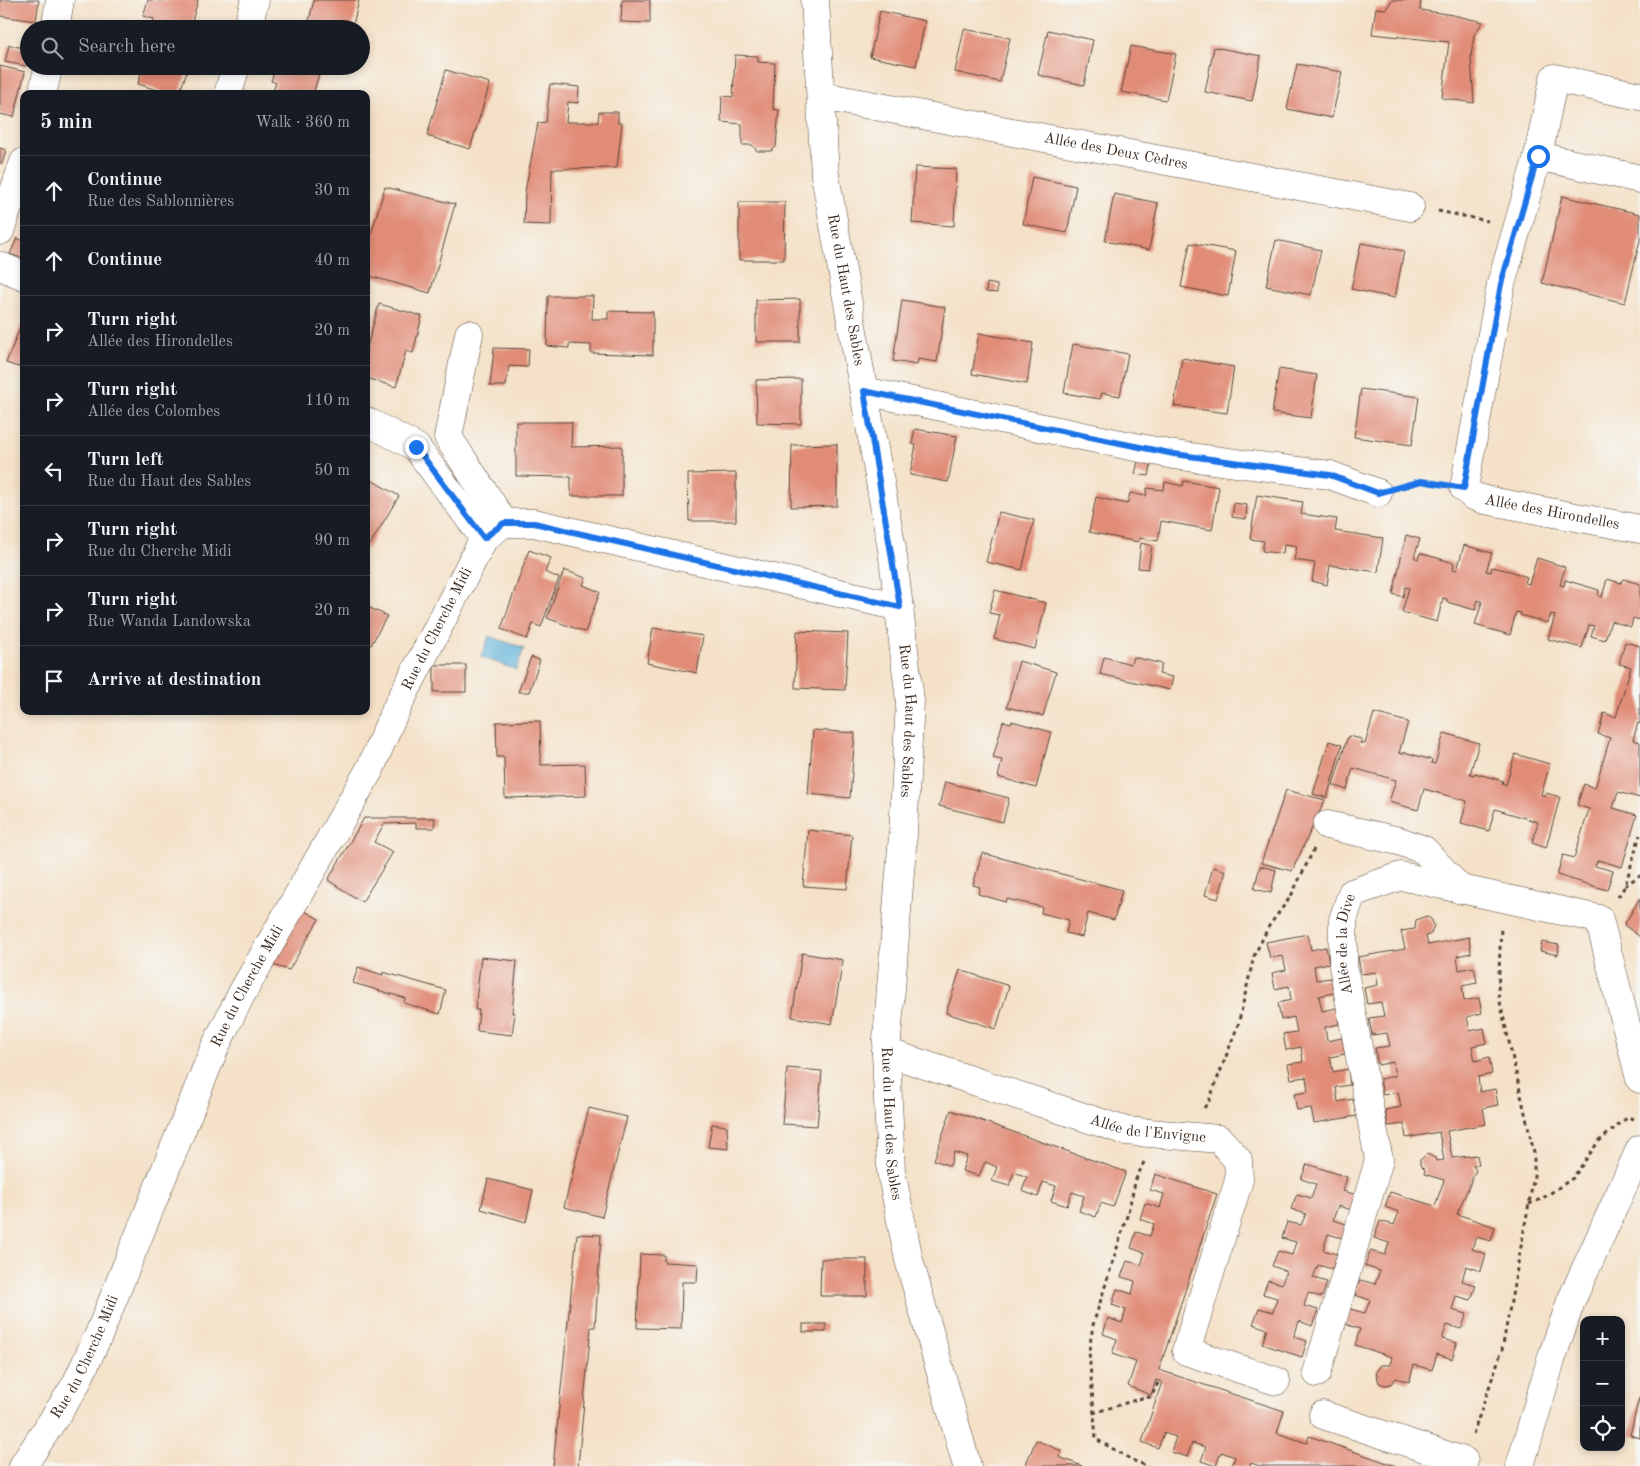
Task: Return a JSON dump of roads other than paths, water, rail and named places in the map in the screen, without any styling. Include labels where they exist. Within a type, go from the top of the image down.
[{"type":"street","points":[[57,20],[60,0]]},
{"type":"street","points":[[249,20],[255,0]]},
{"type":"street","name":"Rue du Haut des Sables","points":[[815,0],[822,96],[825,175],[900,607],[910,701],[903,834],[886,1052],[891,1171],[909,1260],[967,1466]]},
{"type":"street","points":[[43,90],[47,75]]},
{"type":"street","points":[[229,90],[233,75]]},
{"type":"street","points":[[1640,96],[1554,78],[1538,156],[1640,179]]},
{"type":"street","name":"Allée des Deux Cèdres","points":[[822,96],[1410,207]]},
{"type":"street","name":"Allée des Hirondelles","points":[[1538,156],[1501,284],[1464,488],[1473,496],[1484,500],[1640,529]]},
{"type":"street","points":[[0,231],[20,174]]},
{"type":"street","points":[[0,266],[20,274]]},
{"type":"street","points":[[469,334],[448,437],[494,530]]},
{"type":"street","points":[[864,391],[1174,454],[1330,475],[1378,493]]},
{"type":"street","points":[[370,423],[416,447],[494,530]]},
{"type":"street","points":[[494,530],[534,523],[900,607]]},
{"type":"street","name":"Rue du Cherche Midi","points":[[23,1466],[74,1386],[95,1342],[124,1276],[193,1096],[242,993],[370,769],[393,715],[494,530]]},
{"type":"street","points":[[1327,825],[1399,841],[1424,850],[1461,890]]},
{"type":"street","name":"Allée de la Dive","points":[[1317,1373],[1379,1160],[1343,966],[1343,920],[1352,893],[1401,876],[1599,919],[1640,1079]]},
{"type":"street","name":"Allée de l'Envigne","points":[[886,1052],[1126,1131],[1218,1139],[1238,1160],[1239,1180],[1186,1351],[1276,1381]]},
{"type":"street","points":[[1520,1466],[1551,1360],[1571,1302],[1640,1149]]},
{"type":"street","points":[[1323,1415],[1463,1463]]},
{"type":"water","points":[[489,636],[524,648],[516,670],[481,657]]}]
